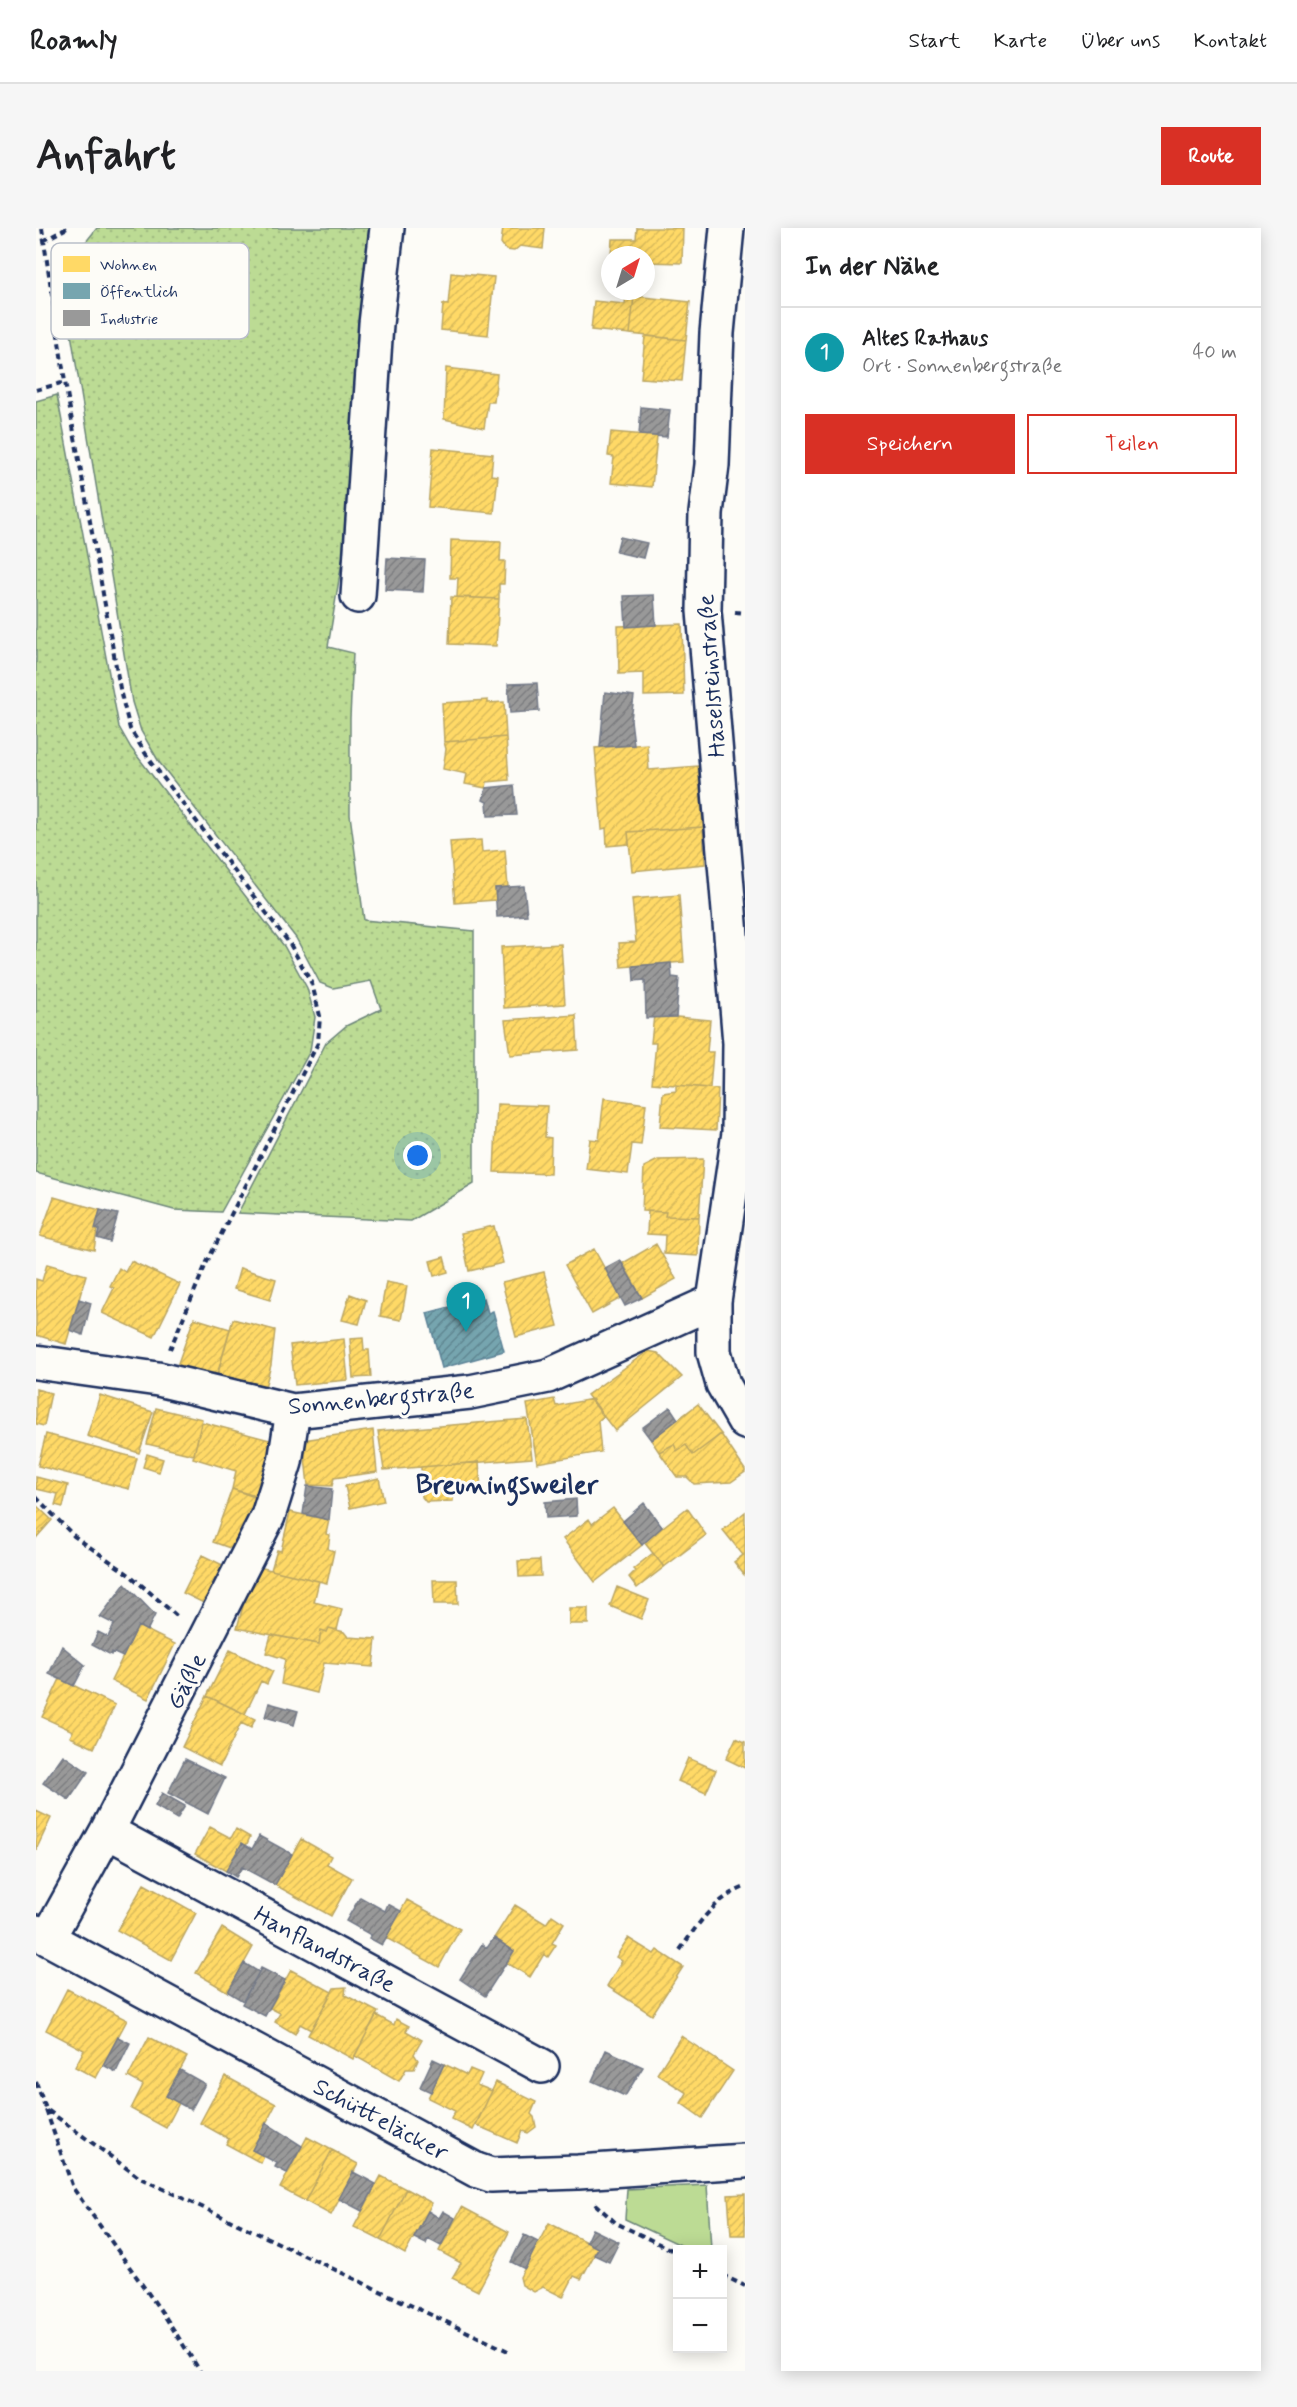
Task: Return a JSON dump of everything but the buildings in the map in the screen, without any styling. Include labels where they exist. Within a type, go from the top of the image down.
[{"type":"street","points":[[358,596],[376,324],[387,228]]},
{"type":"street","name":"Haselsteinstraße","points":[[727,228],[717,333],[712,465],[706,513],[704,611],[738,915],[740,1133],[714,1301],[714,1352],[723,1384],[745,1422]]},
{"type":"street","name":"Sonnenbergstraße","points":[[36,1362],[158,1379],[293,1411],[470,1392],[549,1376],[714,1301]]},
{"type":"street","name":"Gäßle","points":[[42,1935],[107,1831],[268,1516],[285,1462],[293,1411]]},
{"type":"street","name":"Hanflandstraße","points":[[107,1831],[542,2066]]},
{"type":"street","name":"Schütteläcker","points":[[42,1935],[476,2170],[491,2175],[745,2161]]},
{"type":"path","points":[[42,228],[51,292]]},
{"type":"path","points":[[43,241],[67,228]]},
{"type":"path","points":[[58,339],[121,694],[130,729],[149,759],[290,944],[312,984],[320,1016],[318,1043],[206,1264],[158,1379]]},
{"type":"path","points":[[36,390],[65,382]]},
{"type":"path","points":[[36,1497],[74,1536],[153,1592]]},
{"type":"path","points":[[680,1950],[700,1920],[719,1902],[745,1887]]},
{"type":"path","points":[[36,2082],[73,2188],[166,2318],[200,2371]]},
{"type":"path","points":[[46,2109],[140,2178],[508,2351]]},
{"type":"path","points":[[578,2172],[587,2197],[616,2223],[673,2251]]},
{"type":"path","points":[[727,2277],[745,2286]]},
{"type":"green space","points":[[97,228],[376,228],[350,512],[328,647],[353,653],[350,815],[364,920],[474,931],[474,1184],[411,1221],[238,1213],[326,1043],[346,1026],[381,1009],[371,981],[333,988],[320,983],[296,938],[159,762],[141,731],[132,702],[72,339],[249,339],[249,243],[85,243]]},
{"type":"green space","points":[[57,395],[119,727],[131,748],[284,946],[307,988],[315,1017],[310,1051],[221,1212],[174,1210],[36,1173],[36,401]]},
{"type":"green space","points":[[707,2185],[711,2245],[680,2245],[625,2219],[627,2189]]},
{"type":"place","name":"Altes Rathaus","points":[[466,1332]]},
{"type":"district","name":"Breuningsweiler","points":[[507,1484]]}]
